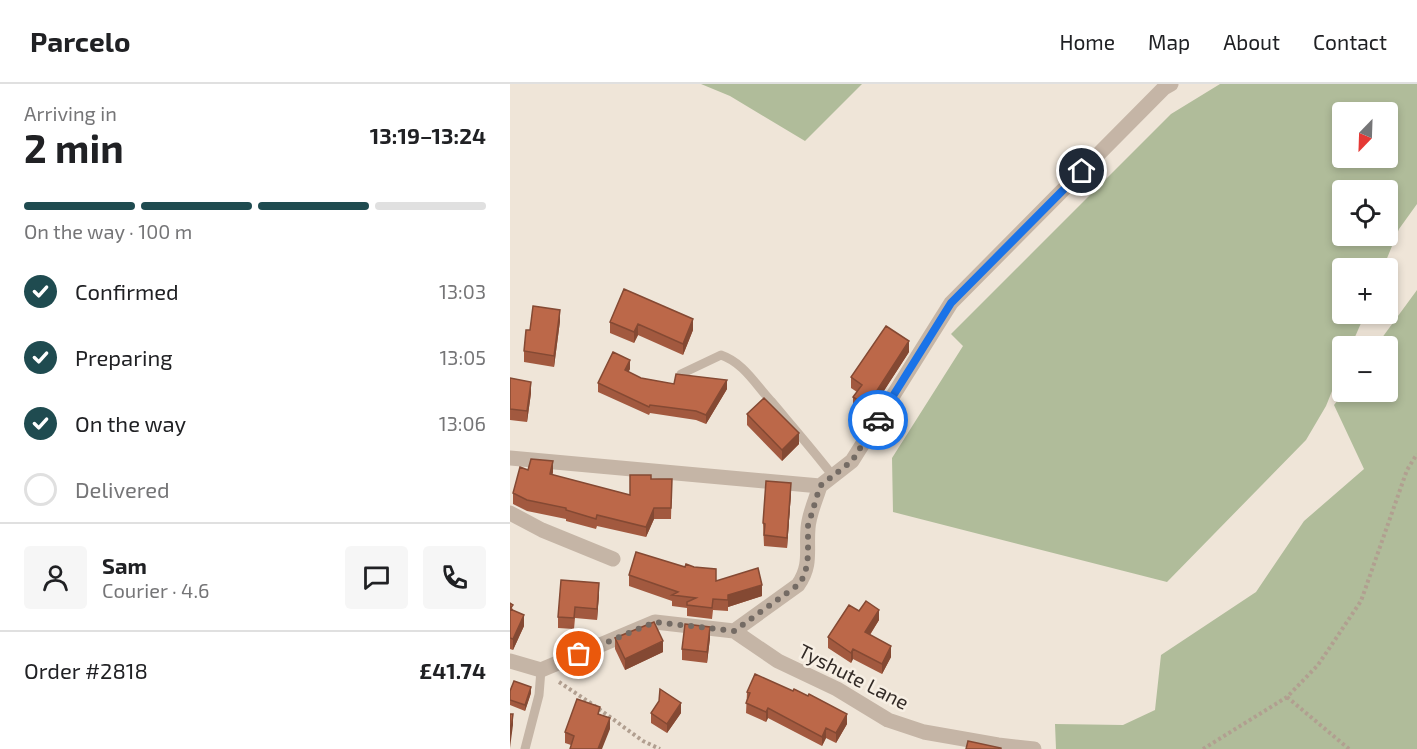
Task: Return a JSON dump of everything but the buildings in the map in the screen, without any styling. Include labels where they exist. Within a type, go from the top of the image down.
[{"type":"street","points":[[510,661],[541,670],[655,622],[734,631],[798,585],[805,575],[808,556],[808,526],[826,481],[852,461],[951,303],[1164,88],[1171,84]]},
{"type":"street","points":[[510,458],[826,481]]},
{"type":"street","points":[[510,513],[542,530],[613,559]]},
{"type":"street","name":"Tyshute Lane","points":[[734,631],[778,661],[837,689],[888,720],[924,732],[1034,749]]},
{"type":"lane","points":[[681,374],[721,355],[731,359],[750,374],[762,392],[807,442],[826,481]]},
{"type":"lane","points":[[525,749],[539,695],[541,670]]},
{"type":"path","points":[[1203,749],[1287,697],[1318,665],[1361,601],[1407,470],[1417,454]]},
{"type":"path","points":[[541,670],[643,741],[660,749]]},
{"type":"path","points":[[1287,697],[1349,749]]},
{"type":"green space","points":[[701,84],[862,84],[805,141],[730,96]]},
{"type":"green space","points":[[1220,84],[1417,84],[1417,204],[1398,231],[1398,180],[1332,180],[1332,246],[1392,246],[1387,258],[1332,258],[1332,324],[1361,324],[1355,336],[1332,336],[1332,391],[1326,406],[1306,440],[1167,582],[893,512],[892,458],[963,346],[951,334],[1171,114]]},
{"type":"green space","points":[[1417,290],[1417,749],[1056,749],[1055,724],[1123,725],[1155,710],[1161,655],[1256,592],[1304,521],[1364,469],[1334,405],[1336,402],[1398,402],[1398,336],[1383,336],[1392,324],[1398,324],[1398,316]]},
{"type":"way so far","points":[[579,654],[655,622],[734,631],[798,585],[805,575],[808,556],[808,526],[820,486],[852,461],[878,420]]},
{"type":"route","points":[[878,420],[951,303],[1082,171]]}]
